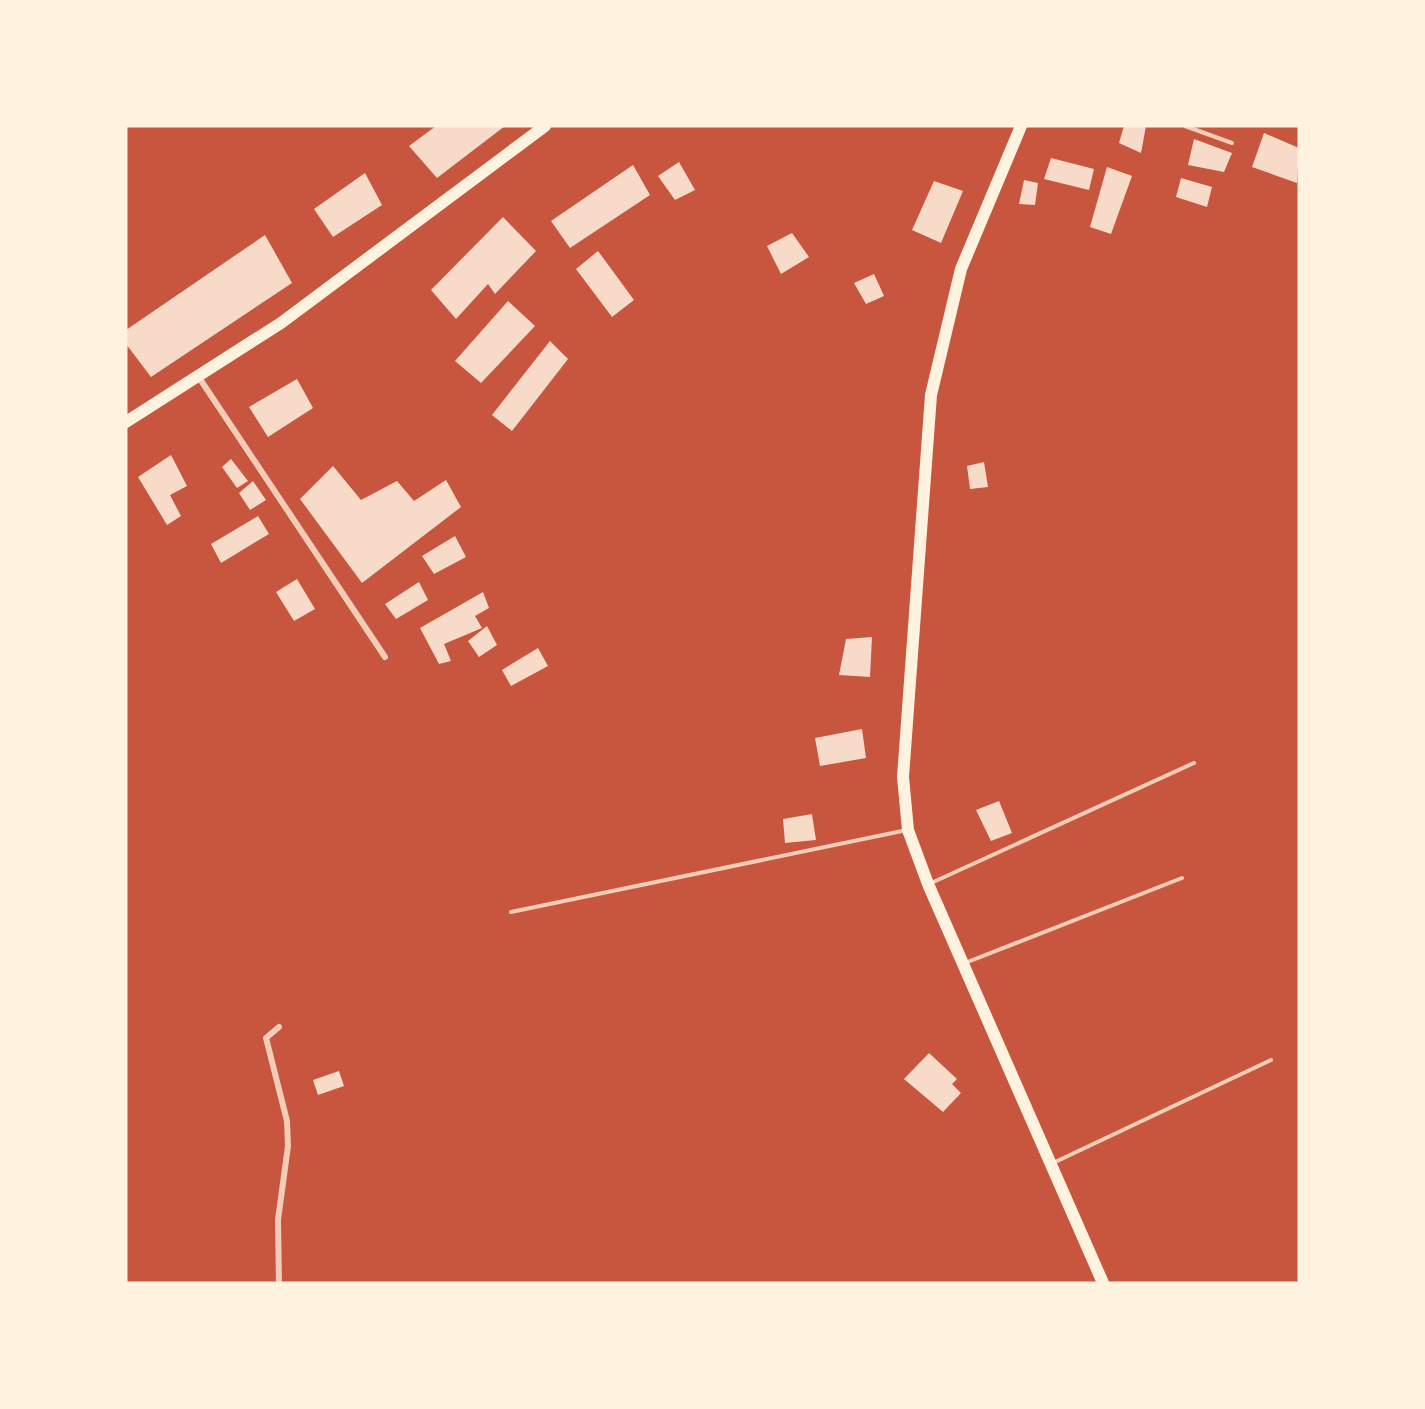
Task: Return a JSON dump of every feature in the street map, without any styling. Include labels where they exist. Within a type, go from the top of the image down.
[{"type":"main road","points":[[126,422],[281,323],[545,126]]},
{"type":"main road","points":[[1021,126],[961,268],[931,395],[903,777],[908,830],[928,884],[1103,1283]]},
{"type":"street","points":[[198,376],[385,657]]},
{"type":"street","points":[[279,1027],[266,1038],[288,1130],[284,1194],[278,1220],[279,1283]]},
{"type":"lane","points":[[1185,126],[1232,142]]},
{"type":"lane","points":[[928,884],[1194,763]]},
{"type":"lane","points":[[511,912],[908,830]]},
{"type":"lane","points":[[965,964],[1182,878]]},
{"type":"lane","points":[[1052,1163],[1271,1060]]},
{"type":"building","points":[[436,126],[505,126],[437,178],[409,146]]},
{"type":"building","points":[[1124,126],[1146,126],[1141,153],[1119,143]]},
{"type":"building","points":[[1264,133],[1299,148],[1297,183],[1252,167]]},
{"type":"building","points":[[1194,139],[1232,153],[1224,172],[1188,165]]},
{"type":"building","points":[[1051,158],[1094,169],[1089,190],[1044,179]]},
{"type":"building","points":[[679,162],[695,190],[675,200],[658,176]]},
{"type":"building","points":[[633,165],[650,195],[570,248],[551,221]]},
{"type":"building","points":[[1107,167],[1132,176],[1111,234],[1090,227]]},
{"type":"building","points":[[365,173],[382,205],[333,237],[314,209]]},
{"type":"building","points":[[1181,178],[1212,187],[1207,207],[1176,197]]},
{"type":"building","points":[[1024,180],[1038,183],[1035,205],[1019,204]]},
{"type":"building","points":[[934,181],[963,191],[941,243],[912,230]]},
{"type":"building","points":[[503,217],[536,251],[495,294],[488,284],[456,319],[431,290]]},
{"type":"building","points":[[792,233],[809,257],[781,274],[767,246]]},
{"type":"building","points":[[265,235],[292,283],[151,377],[126,344],[126,330]]},
{"type":"building","points":[[598,251],[634,300],[612,317],[576,269]]},
{"type":"building","points":[[874,274],[884,296],[866,304],[854,283]]},
{"type":"building","points":[[508,301],[535,326],[481,383],[455,361]]},
{"type":"building","points":[[550,341],[568,359],[512,431],[492,415]]},
{"type":"building","points":[[297,379],[313,408],[268,437],[249,407]]},
{"type":"building","points":[[171,455],[187,486],[170,495],[181,516],[167,525],[138,477]]},
{"type":"building","points":[[231,459],[248,481],[237,488],[222,467]]},
{"type":"building","points":[[984,462],[988,487],[970,489],[967,466]]},
{"type":"building","points":[[333,466],[361,500],[397,481],[414,501],[446,480],[461,507],[362,583],[300,499]]},
{"type":"building","points":[[253,481],[266,500],[250,510],[239,493]]},
{"type":"building","points":[[258,516],[269,534],[221,563],[211,544]]},
{"type":"building","points":[[455,536],[466,557],[434,574],[422,556]]},
{"type":"building","points":[[297,579],[315,609],[294,621],[276,592]]},
{"type":"building","points":[[419,582],[428,600],[396,619],[385,604]]},
{"type":"building","points":[[483,592],[489,608],[475,616],[482,628],[444,644],[451,661],[439,664],[420,628]]},
{"type":"building","points":[[487,626],[497,645],[479,657],[468,641]]},
{"type":"building","points":[[872,637],[870,677],[839,675],[846,639]]},
{"type":"building","points":[[538,648],[548,666],[511,686],[502,670]]},
{"type":"building","points":[[862,729],[866,758],[820,766],[815,738]]},
{"type":"building","points":[[999,801],[1012,833],[991,841],[976,810]]},
{"type":"building","points":[[812,814],[816,840],[785,843],[783,819]]},
{"type":"building","points":[[929,1053],[957,1079],[952,1084],[961,1093],[943,1112],[904,1079]]},
{"type":"building","points":[[339,1071],[344,1086],[318,1095],[313,1080]]}]
